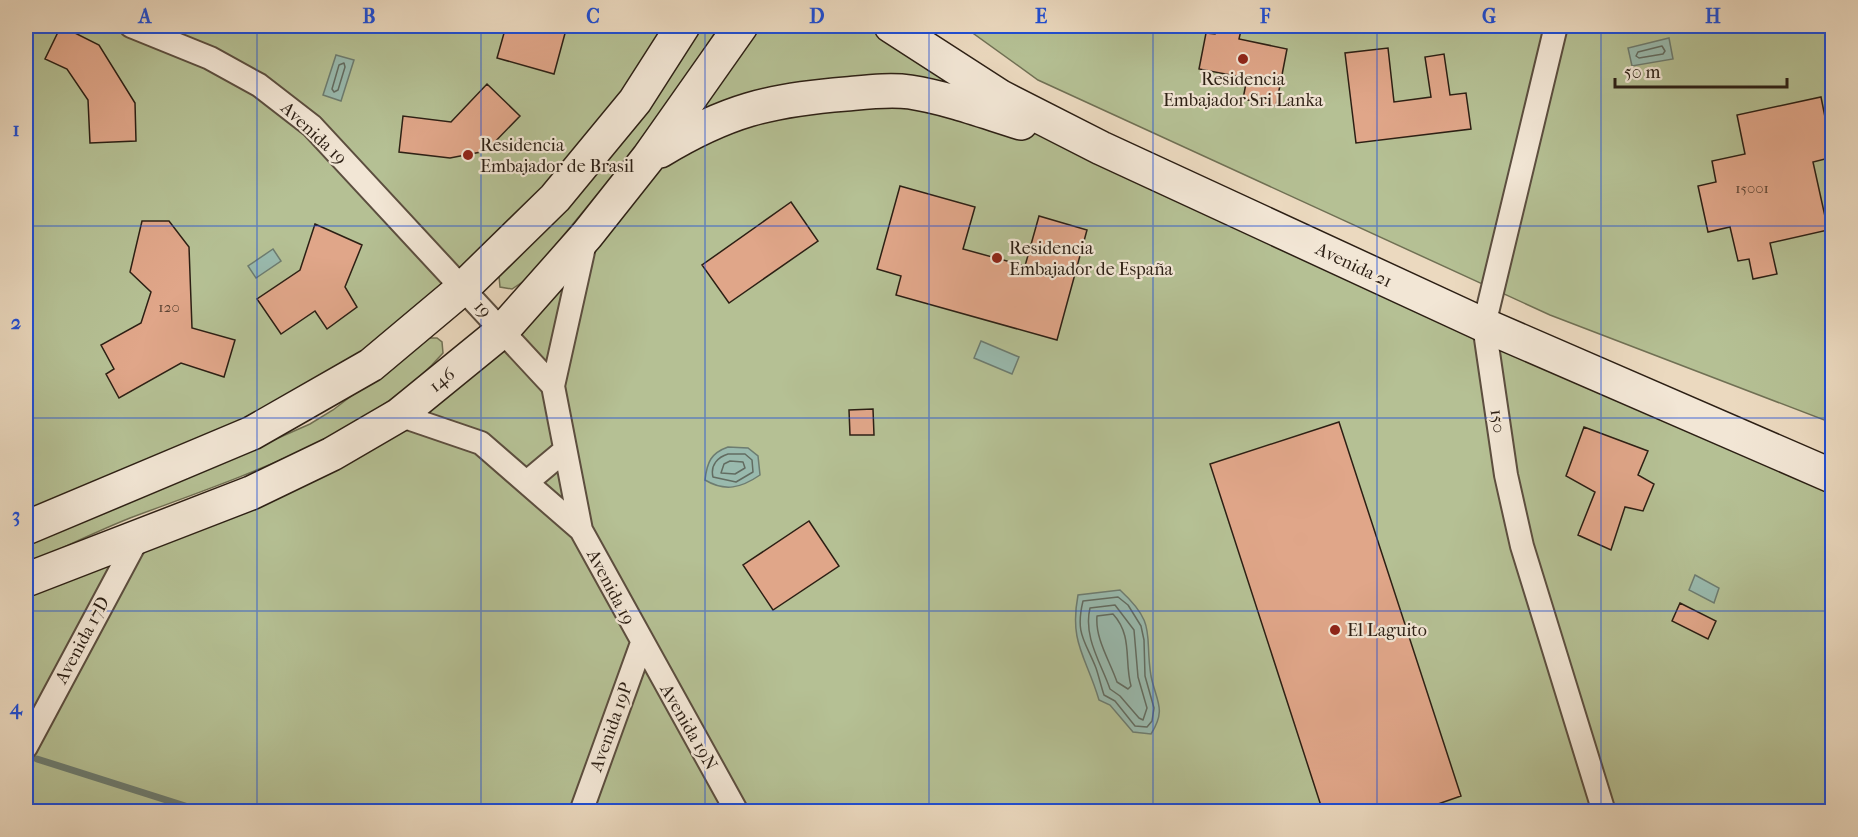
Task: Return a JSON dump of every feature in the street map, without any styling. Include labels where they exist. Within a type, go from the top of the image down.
[{"type":"main road","points":[[26,528],[252,433],[371,365],[464,287],[555,198],[636,101],[683,26]]},
{"type":"main road","name":"146","points":[[26,580],[251,493],[332,454],[399,415],[502,331],[587,235],[648,158],[741,26]]},
{"type":"main road","name":"Avenida 21","points":[[895,27],[1001,97],[1101,148],[1484,325],[1833,476]]},
{"type":"main road","points":[[648,158],[721,117],[792,98],[872,91],[908,92],[941,99],[1101,148]]},
{"type":"street","name":"Avenida 19","points":[[131,26],[210,58],[259,85],[312,126],[400,223],[464,287]]},
{"type":"street","name":"150","points":[[1556,26],[1484,325],[1506,475],[1522,546],[1604,812]]},
{"type":"street","name":"Avenida 19","points":[[587,235],[553,386],[581,530],[642,643]]},
{"type":"street","name":"19","points":[[464,287],[502,331]]},
{"type":"street","points":[[502,331],[553,386]]},
{"type":"street","name":"Avenida 19","points":[[399,415],[481,443],[581,530]]},
{"type":"street","points":[[527,482],[564,451]]},
{"type":"street","name":"Avenida 17D","points":[[26,747],[140,534]]},
{"type":"street","name":"Avenida 19P","points":[[581,812],[642,643]]},
{"type":"street","name":"Avenida 19N","points":[[642,643],[737,812]]},
{"type":"green space","points":[[26,26],[683,26],[635,101],[371,365],[26,528]]},
{"type":"green space","points":[[698,26],[719,26],[652,124],[527,279],[512,289],[500,287],[499,276],[503,266]]},
{"type":"green space","name":"El Laguito","points":[[741,26],[891,26],[1001,97],[1832,476],[1832,811],[26,812],[26,580],[251,493],[502,331]]},
{"type":"green space","points":[[963,26],[1832,26],[1832,423],[1550,315],[1038,80]]},
{"type":"green space","points":[[427,338],[437,338],[442,342],[443,353],[413,382],[378,408],[339,432],[254,471],[117,523],[26,565],[26,540],[187,478],[310,424],[333,410]]},
{"type":"water","points":[[1669,38],[1673,59],[1632,66],[1628,48]]},
{"type":"water","points":[[336,55],[354,60],[341,101],[323,95]]},
{"type":"water","points":[[273,249],[281,261],[256,278],[248,266]]},
{"type":"water","points":[[981,341],[1019,357],[1012,374],[974,358]]},
{"type":"water","points":[[728,447],[748,448],[758,456],[760,475],[733,487],[719,486],[705,480],[711,459]]},
{"type":"water","points":[[1695,575],[1719,588],[1714,603],[1689,590]]},
{"type":"water","points":[[1120,590],[1140,612],[1147,630],[1151,676],[1159,705],[1158,718],[1151,734],[1133,732],[1110,705],[1099,700],[1077,638],[1078,595]]},
{"type":"building","points":[[61,26],[99,45],[135,103],[136,141],[90,143],[88,100],[67,69],[45,59]]},
{"type":"building","points":[[506,26],[527,30],[528,26],[567,26],[554,74],[497,58]]},
{"type":"building","name":"Residencia Embajador Sri Lanka","points":[[1216,26],[1242,26],[1239,39],[1287,49],[1276,106],[1243,99],[1247,78],[1199,69],[1206,33],[1215,34]]},
{"type":"building","points":[[1388,48],[1394,102],[1431,97],[1425,57],[1444,54],[1450,95],[1466,93],[1471,129],[1356,143],[1345,53]]},
{"type":"building","points":[[487,84],[520,116],[486,151],[450,158],[399,152],[403,116],[451,122]]},
{"type":"building","points":[[1821,97],[1833,157],[1813,162],[1828,230],[1770,243],[1777,274],[1753,279],[1749,259],[1738,261],[1730,227],[1708,232],[1698,186],[1716,182],[1712,161],[1745,154],[1737,115]]},
{"type":"building","points":[[900,186],[975,207],[963,249],[1025,266],[1039,216],[1087,230],[1057,340],[896,295],[901,276],[877,269]]},
{"type":"building","points":[[791,202],[818,241],[729,303],[702,265]]},
{"type":"building","points":[[142,221],[169,221],[189,247],[192,328],[235,340],[224,377],[181,363],[119,398],[106,374],[114,369],[101,345],[141,323],[151,292],[130,272]]},
{"type":"building","points":[[315,224],[362,245],[345,287],[357,307],[327,329],[315,311],[281,334],[257,299],[300,270]]},
{"type":"building","points":[[873,409],[874,435],[850,435],[849,410]]},
{"type":"building","name":"El Laguito","points":[[1339,422],[1461,796],[1415,812],[1323,812],[1210,464]]},
{"type":"building","points":[[1584,427],[1648,451],[1638,475],[1654,484],[1643,511],[1625,507],[1611,550],[1578,535],[1595,492],[1566,476]]},
{"type":"building","points":[[809,521],[839,566],[773,610],[743,565]]},
{"type":"building","points":[[1680,603],[1716,621],[1708,639],[1672,621]]},
{"type":"waterway","points":[[37,759],[204,812]]},
{"type":"place","name":"Residencia Embajador Sri Lanka","points":[[1243,59]]},
{"type":"place","name":"Residencia Embajador de Brasil","points":[[468,155]]},
{"type":"place","name":"Residencia Embajador de España","points":[[997,258]]},
{"type":"place","name":"El Laguito","points":[[1335,630]]}]
